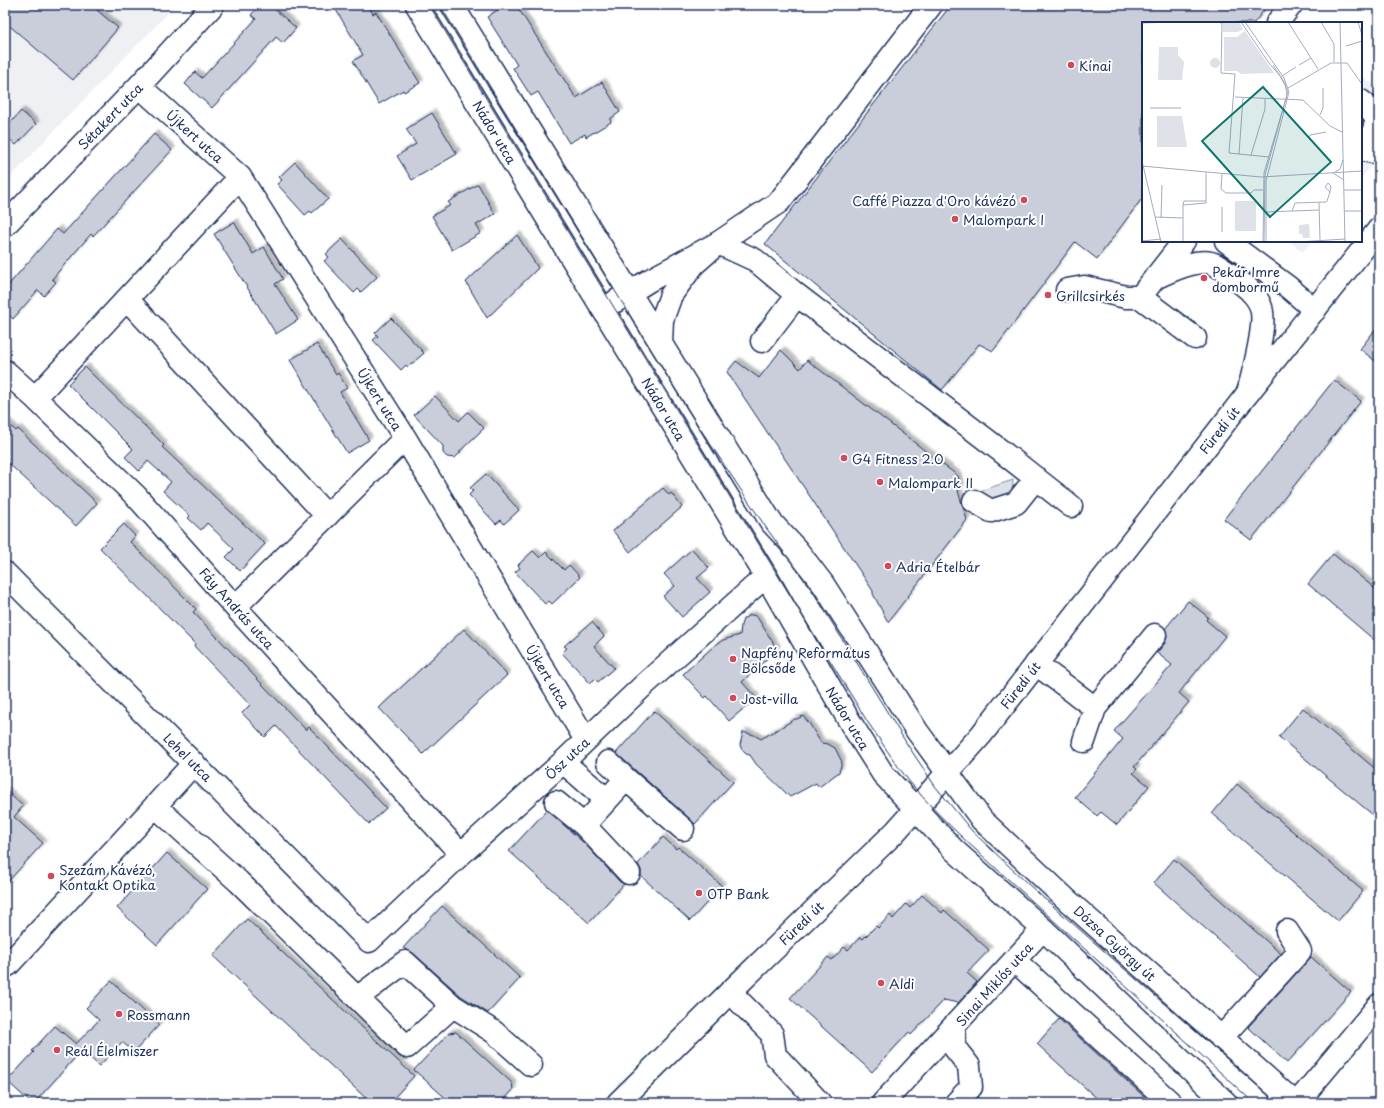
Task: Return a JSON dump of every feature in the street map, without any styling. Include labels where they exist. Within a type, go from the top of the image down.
[{"type":"street","name":"Sétakert utca","points":[[5,225],[139,86],[213,5]]},
{"type":"street","name":"Nádor utca","points":[[417,5],[766,576],[869,753],[883,774],[916,809]]},
{"type":"street","points":[[452,5],[628,293],[661,343],[771,522],[823,584],[917,731],[947,773]]},
{"type":"street","points":[[603,309],[628,293],[718,243],[779,202],[931,5]]},
{"type":"street","points":[[1278,22],[1291,5]]},
{"type":"street","name":"Újkert utca","points":[[139,86],[240,177],[405,438],[586,740]]},
{"type":"street","points":[[1362,102],[1376,119],[1367,152]]},
{"type":"street","points":[[35,398],[240,177]]},
{"type":"street","name":"Füredi út","points":[[618,1103],[895,832],[981,735],[1248,393],[1379,230]]},
{"type":"street","points":[[1140,297],[1183,242]]},
{"type":"street","points":[[1215,242],[1215,264]]},
{"type":"street","points":[[1227,242],[1288,287],[1315,310]]},
{"type":"street","points":[[718,243],[755,260],[797,295],[1071,506]]},
{"type":"street","points":[[661,343],[662,320],[671,296],[694,264],[718,243]]},
{"type":"street","points":[[1156,278],[1182,266],[1206,262],[1215,264],[1249,289],[1262,311],[1258,349],[1248,393]]},
{"type":"street","points":[[1067,290],[1084,287],[1126,297],[1140,297],[1195,338]]},
{"type":"street","points":[[762,341],[797,295]]},
{"type":"street","points":[[127,299],[327,516]]},
{"type":"street","name":"Fáy András utca","points":[[5,371],[137,497],[235,607],[461,854]]},
{"type":"street","points":[[235,607],[405,438]]},
{"type":"street","points":[[974,501],[991,511],[1016,503],[1036,478]]},
{"type":"street","name":"Lehel utca","points":[[5,573],[370,941]]},
{"type":"street","name":"Ösz utca","points":[[370,941],[461,854],[563,762],[650,680],[766,576]]},
{"type":"street","points":[[1084,741],[1095,708],[1155,634]]},
{"type":"street","points":[[1036,664],[1095,708]]},
{"type":"street","points":[[563,762],[607,800]]},
{"type":"street","points":[[608,762],[683,829]]},
{"type":"street","points":[[5,961],[8,964],[194,763]]},
{"type":"street","name":"Dózsa György út","points":[[947,773],[982,820],[1067,900],[1296,1103]]},
{"type":"street","points":[[584,825],[626,779]]},
{"type":"street","points":[[556,802],[584,825],[629,873]]},
{"type":"street","points":[[155,806],[239,882],[407,1046],[453,1006]]},
{"type":"street","points":[[916,809],[954,850],[1043,930],[1226,1103]]},
{"type":"street","name":"Sinai Miklós utca","points":[[956,1103],[971,1087],[969,1066],[954,1047],[954,1027],[1043,930]]},
{"type":"street","points":[[1221,1038],[1300,951],[1287,930]]},
{"type":"street","points":[[1016,961],[1171,1103]]},
{"type":"street","points":[[357,998],[405,962],[453,1006],[494,1032],[531,1065]]},
{"type":"street","points":[[730,992],[772,1034],[775,1055],[820,1103]]},
{"type":"street","points":[[1296,1103],[1379,1005]]},
{"type":"street","points":[[883,1103],[954,1027]]},
{"type":"shaded area","points":[[5,5],[176,5],[5,183]]},
{"type":"shaded area","points":[[1362,76],[1379,89],[1379,156],[1362,177]]},
{"type":"shaded area","points":[[1290,242],[1311,242],[1303,252]]},
{"type":"shaded area","points":[[1013,480],[1011,492],[1000,501],[995,502],[984,497],[980,491]]},
{"type":"building","points":[[5,5],[91,5],[118,28],[73,80],[5,22]]},
{"type":"building","points":[[260,5],[270,5],[296,28],[283,43],[276,37],[212,108],[185,84],[195,72],[202,78],[256,19],[251,15]]},
{"type":"building","points":[[333,5],[368,5],[373,14],[376,12],[420,83],[404,92],[403,90],[379,104],[353,61],[363,55]]},
{"type":"building","points":[[505,5],[516,5],[576,98],[602,82],[620,112],[610,119],[611,122],[586,137],[585,134],[569,143],[538,92],[531,96],[513,68],[517,65],[487,17]]},
{"type":"building","name":"Malompark I","points":[[951,5],[1268,5],[1255,22],[1142,22],[1142,198],[1097,259],[1075,242],[993,351],[979,344],[942,390],[765,244]]},
{"type":"building","points":[[21,111],[36,124],[16,145],[5,135],[5,129]]},
{"type":"building","points":[[432,113],[457,154],[412,180],[397,156],[416,144],[406,129]]},
{"type":"building","points":[[154,134],[172,150],[93,236],[91,234],[52,279],[56,282],[44,296],[38,290],[13,319],[5,311],[5,289],[57,229],[63,234]]},
{"type":"building","points":[[295,162],[328,199],[312,213],[310,211],[305,215],[277,184],[282,180],[279,177]]},
{"type":"building","points":[[478,184],[495,214],[476,225],[481,233],[452,250],[432,216],[451,205],[448,202]]},
{"type":"building","points":[[234,222],[253,254],[264,247],[283,279],[275,284],[298,320],[276,334],[214,234]]},
{"type":"building","points":[[517,235],[538,268],[487,318],[466,282]]},
{"type":"building","points":[[342,239],[377,277],[361,292],[358,289],[354,293],[324,261],[329,257],[326,254]]},
{"type":"building","points":[[391,318],[424,353],[408,367],[406,365],[401,370],[373,340],[378,336],[375,333]]},
{"type":"building","points":[[1379,325],[1379,364],[1360,349]]},
{"type":"building","points":[[317,344],[336,375],[338,373],[347,388],[340,392],[369,440],[347,453],[290,360]]},
{"type":"building","name":"Malompark II","points":[[781,350],[800,369],[807,360],[958,476],[961,488],[958,491],[967,520],[888,622],[873,594],[873,591],[727,372],[736,361],[759,378]]},
{"type":"building","points":[[85,367],[164,445],[162,447],[265,544],[240,571],[226,557],[234,549],[207,523],[201,530],[188,518],[190,516],[163,491],[171,482],[148,461],[139,471],[125,457],[133,449],[68,384]]},
{"type":"building","points":[[1334,380],[1361,401],[1251,540],[1224,519]]},
{"type":"building","points":[[435,396],[459,421],[468,412],[484,428],[460,451],[455,458],[447,457],[443,453],[443,446],[414,415]]},
{"type":"building","points":[[5,421],[16,431],[18,429],[97,503],[76,526],[5,460]]},
{"type":"building","points":[[486,474],[519,510],[504,524],[501,520],[496,524],[469,495],[473,491],[470,488]]},
{"type":"building","points":[[663,488],[669,495],[671,493],[682,507],[630,552],[613,531]]},
{"type":"building","points":[[124,524],[135,536],[130,542],[196,609],[193,612],[306,730],[309,727],[386,808],[369,824],[276,726],[265,737],[242,713],[250,705],[194,646],[195,644],[100,548]]},
{"type":"building","points":[[692,549],[709,568],[697,578],[710,592],[682,617],[663,596],[675,586],[664,574]]},
{"type":"building","points":[[533,551],[540,558],[546,552],[564,570],[569,565],[580,577],[552,604],[549,601],[545,604],[515,572],[520,568],[518,565]]},
{"type":"building","points":[[1333,554],[1379,592],[1379,644],[1308,584]]},
{"type":"building","points":[[1188,601],[1208,617],[1206,620],[1225,636],[1179,693],[1189,702],[1134,767],[1137,769],[1133,773],[1149,786],[1117,825],[1101,812],[1097,816],[1075,797],[1123,739],[1114,731],[1172,665],[1157,653],[1165,643],[1167,637],[1165,629]]},
{"type":"building","name":"Napfény Református Bölcsőde","points":[[753,615],[757,617],[777,649],[742,682],[756,698],[729,721],[707,696],[705,698],[683,674],[714,646],[723,640],[740,635],[743,619]]},
{"type":"building","points":[[592,622],[604,636],[594,646],[614,668],[598,682],[595,679],[590,683],[562,653],[567,648],[564,646]]},
{"type":"building","points":[[464,629],[507,675],[423,754],[379,708]]},
{"type":"building","points":[[1303,708],[1379,772],[1379,820],[1279,737]]},
{"type":"building","points":[[654,711],[733,782],[695,824],[616,753]]},
{"type":"building","points":[[803,716],[821,743],[828,744],[835,748],[842,762],[839,772],[819,787],[816,783],[790,797],[756,764],[750,755],[746,754],[742,750],[740,745],[743,732],[761,739],[795,719]]},
{"type":"building","points":[[1237,784],[1363,891],[1338,921],[1212,814]]},
{"type":"building","points":[[5,790],[23,806],[14,817],[43,843],[5,885]]},
{"type":"building","points":[[547,810],[585,844],[620,882],[624,884],[589,923],[509,851]]},
{"type":"building","points":[[663,837],[676,849],[678,847],[722,886],[690,921],[641,876],[641,870],[638,864]]},
{"type":"building","points":[[167,853],[207,889],[157,945],[117,908]]},
{"type":"building","points":[[1174,859],[1281,954],[1260,977],[1154,883]]},
{"type":"building","name":"Aldi","points":[[922,895],[942,913],[944,910],[989,950],[967,973],[977,982],[958,1003],[944,1000],[911,1035],[909,1032],[872,1072],[790,998],[828,957],[832,960],[844,947],[848,950],[860,937],[863,939],[876,926],[878,928],[890,915],[893,919],[906,904],[910,908]]},
{"type":"building","points":[[442,906],[520,978],[488,1013],[461,996],[413,953],[403,948]]},
{"type":"building","points":[[247,919],[414,1076],[389,1103],[371,1103],[213,956]]},
{"type":"building","points":[[1311,957],[1351,992],[1287,1063],[1248,1027]]},
{"type":"building","points":[[111,981],[159,1025],[134,1052],[122,1042],[99,1066],[82,1050],[34,1103],[31,1103],[7,1081],[34,1052],[32,1051],[55,1026],[76,1044],[99,1020],[86,1008]]},
{"type":"building","points":[[1059,1019],[1151,1103],[1102,1103],[1061,1066],[1037,1044]]},
{"type":"building","points":[[456,1032],[512,1083],[513,1090],[501,1103],[451,1103],[414,1070],[449,1033]]},
{"type":"tram line","points":[[429,5],[867,721],[903,774],[929,804],[964,839],[1254,1103]]},
{"type":"tram line","points":[[440,5],[691,415],[767,529],[813,592],[907,744],[935,786],[972,831],[1029,885],[1277,1103]]},
{"type":"place","name":"Kínai","points":[[1071,65]]},
{"type":"place","name":"Caffé Piazza d'Oro kávézó","points":[[1024,200]]},
{"type":"place","name":"Malompark I","points":[[955,219]]},
{"type":"place","name":"Pekár Imre dombormű","points":[[1204,278]]},
{"type":"place","name":"Grillcsirkés","points":[[1048,295]]},
{"type":"place","name":"G4 Fitness 2.0","points":[[844,458]]},
{"type":"place","name":"Malompark II","points":[[880,482]]},
{"type":"place","name":"Adria Ételbár","points":[[888,566]]},
{"type":"place","name":"Napfény Református Bölcsőde","points":[[733,659]]},
{"type":"place","name":"Jost-villa","points":[[733,698]]},
{"type":"place","name":"Szezám Kávézó, Kontakt Optika","points":[[51,876]]},
{"type":"place","name":"OTP Bank","points":[[699,893]]},
{"type":"place","name":"Aldi","points":[[881,983]]},
{"type":"place","name":"Rossmann","points":[[119,1014]]},
{"type":"place","name":"Reál Élelmiszer","points":[[57,1050]]}]
